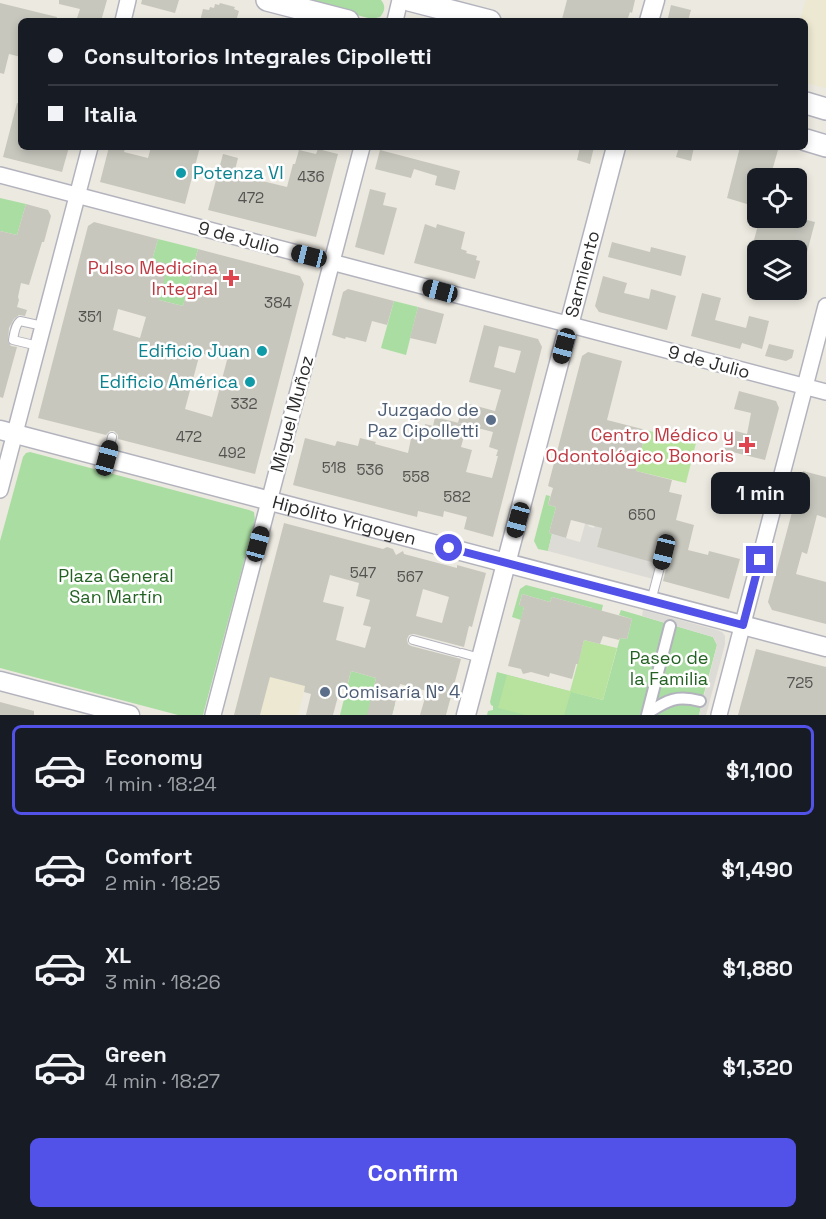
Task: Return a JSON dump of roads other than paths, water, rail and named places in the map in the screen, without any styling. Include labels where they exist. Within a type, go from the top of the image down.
[{"type":"main road","points":[[267,0],[336,18]]},
{"type":"main road","points":[[409,0],[478,18]]},
{"type":"main road","points":[[808,104],[826,109]]},
{"type":"main road","points":[[808,141],[826,146]]},
{"type":"street","points":[[124,18],[128,0]]},
{"type":"street","points":[[396,18],[400,0]]},
{"type":"street","points":[[650,18],[655,0]]},
{"type":"street","points":[[0,490],[7,432],[38,346],[89,150]]},
{"type":"street","name":"Miguel Muñoz","points":[[213,715],[361,150]]},
{"type":"street","name":"Sarmiento","points":[[466,715],[615,150]]},
{"type":"street","name":"9 de Julio","points":[[0,175],[826,392]]},
{"type":"street","points":[[719,715],[826,306]]},
{"type":"street","name":"Hipólito Yrigoyen","points":[[7,432],[826,646]]},
{"type":"street","points":[[652,713],[670,626]]},
{"type":"street","points":[[0,681],[130,715]]},
{"type":"street","points":[[652,713],[667,701],[677,698],[700,701]]},
{"type":"lane","points":[[38,346],[13,339],[17,323],[20,321],[43,326]]},
{"type":"lane","points":[[107,458],[112,437]]},
{"type":"lane","points":[[651,601],[664,552]]},
{"type":"lane","points":[[413,640],[481,658]]},
{"type":"place","name":"Potenza VI","points":[[181,173]]},
{"type":"place","name":"Pulso Medicina Integral","points":[[231,278]]},
{"type":"place","name":"Edificio Juan","points":[[262,351]]},
{"type":"place","name":"Edificio América","points":[[250,382]]},
{"type":"place","name":"Juzgado de Paz Cipolletti","points":[[491,420]]},
{"type":"place","name":"Centro Médico y Odontológico Bonoris","points":[[747,445]]},
{"type":"place","name":"Comisaría N° 4","points":[[325,692]]},
{"type":"park label","name":"Plaza General San Martín","points":[[116,586]]},
{"type":"park label","name":"Paseo de la Familia","points":[[669,668]]}]
